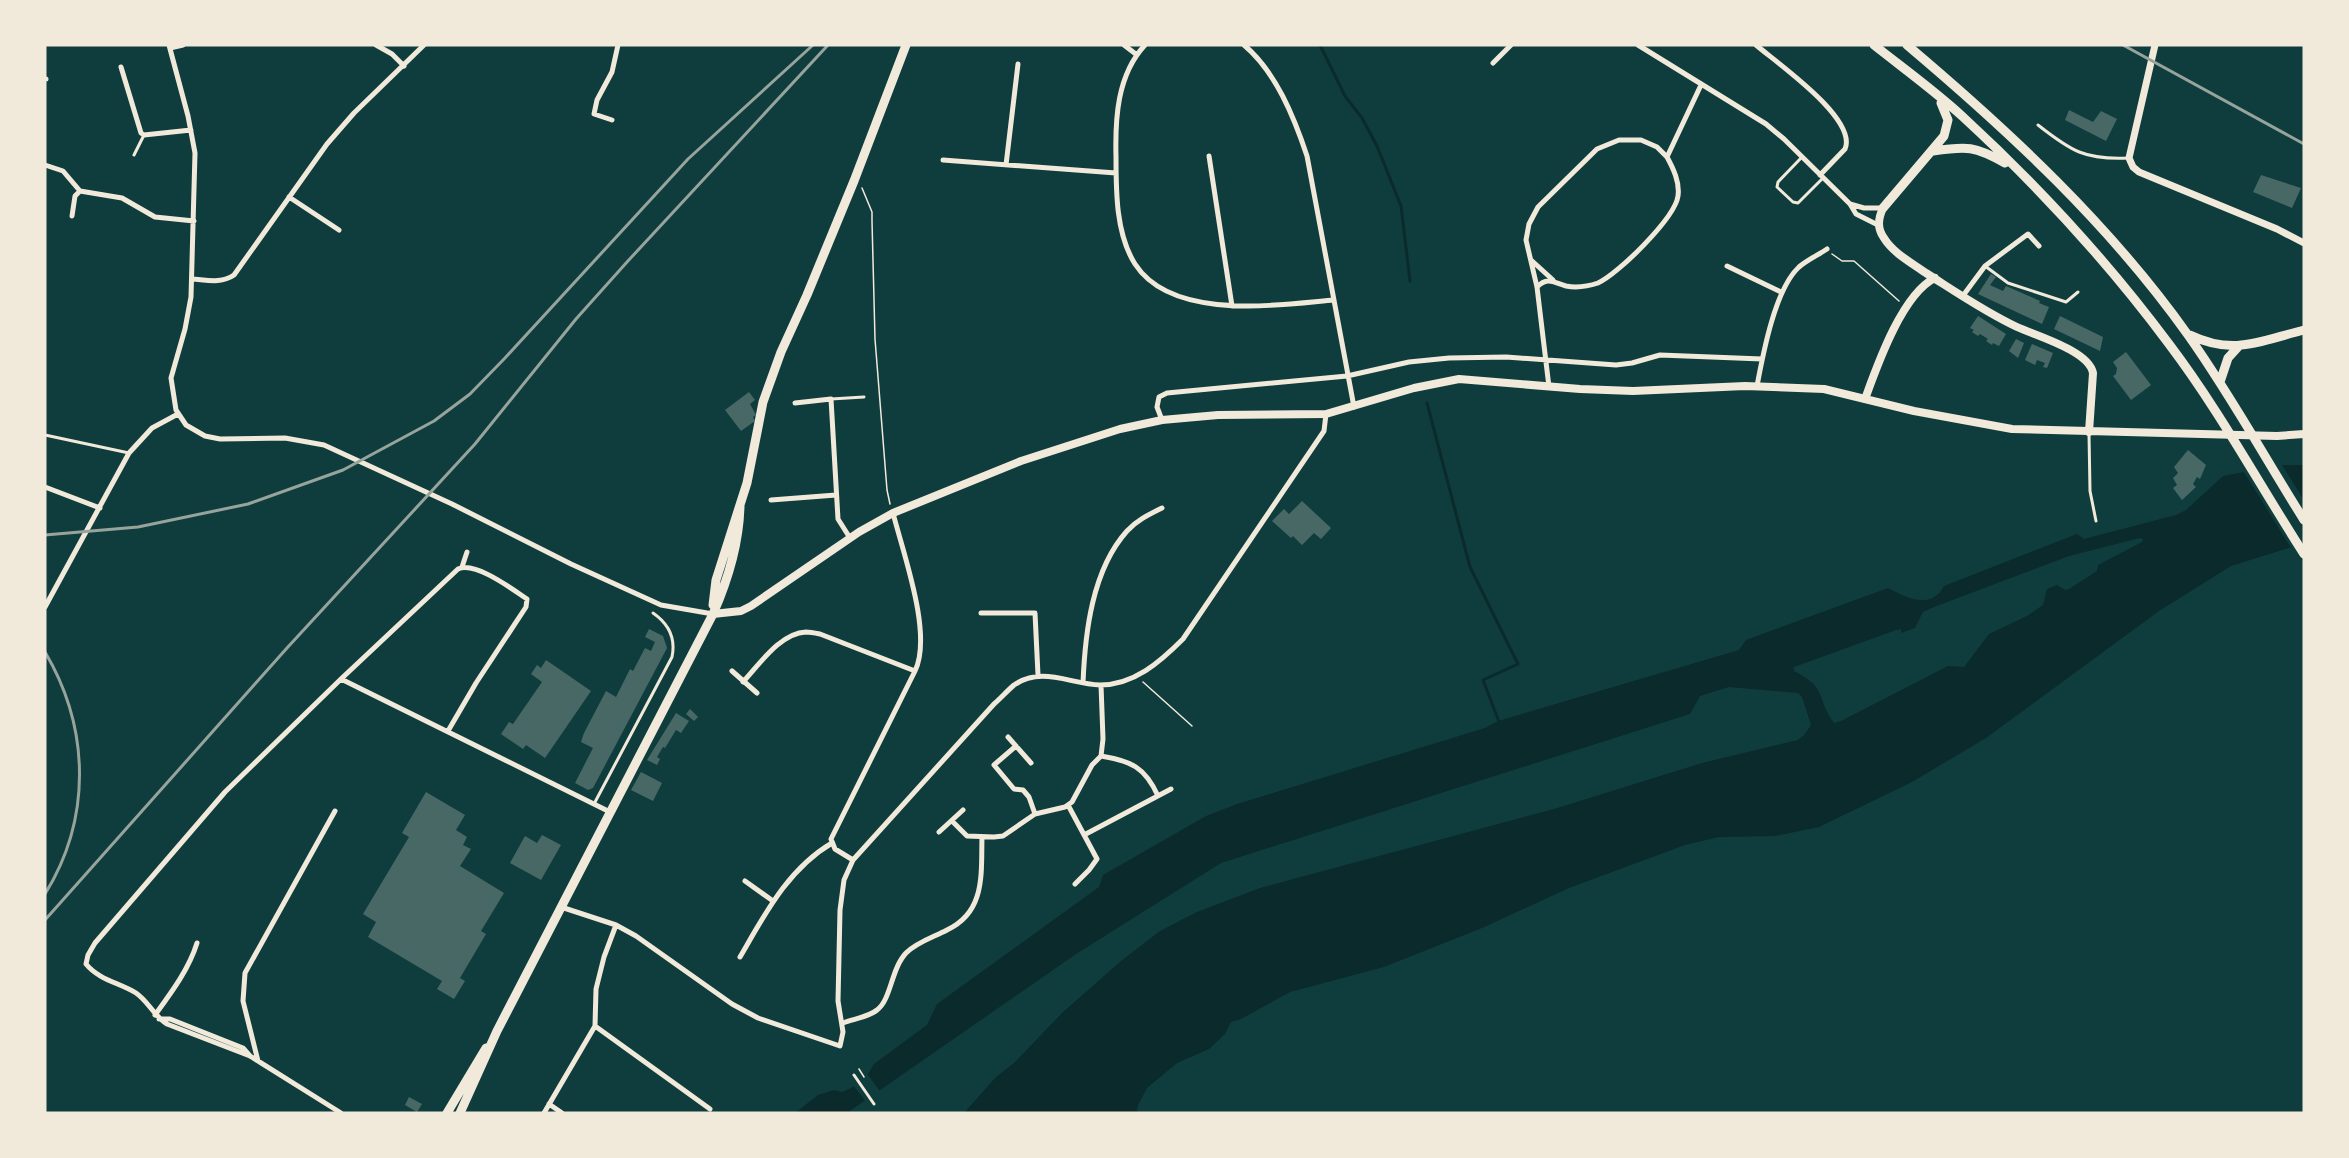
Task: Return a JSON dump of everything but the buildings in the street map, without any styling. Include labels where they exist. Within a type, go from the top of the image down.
[{"type":"main road","points":[[460,1113],[497,1031],[713,614],[716,580],[734,518],[740,506],[763,402],[781,352],[854,181],[906,45]]},
{"type":"main road","points":[[1874,45],[1961,115],[2015,168],[2101,260],[2170,345],[2211,404],[2304,554]]},
{"type":"main road","points":[[1907,45],[1971,98],[2075,199],[2118,246],[2188,334],[2304,520]]},
{"type":"main road","points":[[1936,95],[1946,111],[1948,120],[1944,136],[1883,208],[1878,225],[1884,238],[1894,249],[1962,297],[2015,326],[2082,357],[2091,366],[2093,373],[2089,432]]},
{"type":"main road","points":[[1933,151],[1953,148],[1980,149],[2015,168]]},
{"type":"main road","points":[[1917,266],[1920,279],[1918,292]]},
{"type":"main road","points":[[1865,399],[1883,350],[1907,308],[1925,284],[1935,278]]},
{"type":"main road","points":[[2188,334],[2206,343],[2238,347],[2304,330]]},
{"type":"main road","points":[[2220,382],[2228,358],[2238,347]]},
{"type":"main road","points":[[713,614],[741,611],[751,606],[850,538],[893,513],[1022,461],[1120,429],[1162,420],[1218,415],[1305,416],[1326,414],[1414,388],[1459,379],[1549,387],[1640,391],[1757,386],[1824,389],[1955,420],[2012,429],[2304,434]]},
{"type":"main road","points":[[447,1113],[497,1031]]},
{"type":"street","points":[[183,45],[170,47],[195,153],[192,279],[185,329],[171,378],[172,395],[178,414],[194,430],[213,438],[230,440],[285,438],[328,447],[452,504],[571,564],[661,604],[713,614]]},
{"type":"street","points":[[376,45],[393,54],[404,66]]},
{"type":"street","points":[[192,279],[217,281],[234,275],[338,130],[424,45]]},
{"type":"street","points":[[612,120],[594,114],[597,100],[612,72],[618,45]]},
{"type":"street","points":[[1124,45],[1137,55]]},
{"type":"street","points":[[1145,45],[1137,55],[1123,85],[1115,118],[1119,213],[1125,243],[1136,265],[1150,280],[1170,293],[1191,301],[1232,306],[1334,300]]},
{"type":"street","points":[[1244,45],[1263,65],[1296,121],[1307,156],[1354,407]]},
{"type":"street","points":[[1493,63],[1511,45]]},
{"type":"street","points":[[1638,45],[1701,86],[1766,124],[1850,204],[1856,214],[1878,225]]},
{"type":"street","points":[[1756,45],[1831,109],[1845,130],[1847,144],[1845,149],[1821,176]]},
{"type":"street","points":[[2155,45],[2129,158],[2133,167],[2139,172],[2277,229],[2304,243]]},
{"type":"street","points":[[1006,165],[1018,64]]},
{"type":"street","points":[[121,67],[141,133],[144,135],[191,130]]},
{"type":"street","points":[[1667,156],[1701,86]]},
{"type":"street","points":[[1537,287],[1549,280],[1567,286],[1583,286],[1598,282],[1612,274],[1663,225],[1678,196],[1675,172],[1667,156],[1656,147],[1641,140],[1619,140],[1597,149],[1538,207],[1529,224],[1527,240],[1537,287],[1549,387]]},
{"type":"street","points":[[1209,156],[1232,306]]},
{"type":"street","points":[[943,160],[1116,173]]},
{"type":"street","points":[[45,165],[63,171],[80,192],[122,198],[145,213],[159,218],[194,221]]},
{"type":"street","points":[[72,216],[75,196],[80,192]]},
{"type":"street","points":[[289,197],[339,230]]},
{"type":"street","points":[[1850,204],[1864,208],[1883,208]]},
{"type":"street","points":[[1962,297],[1985,266],[2028,234],[2039,246]]},
{"type":"street","points":[[1757,386],[1762,359],[1781,292],[1799,267],[1827,249]]},
{"type":"street","points":[[1531,260],[1557,282]]},
{"type":"street","points":[[1727,266],[1781,292]]},
{"type":"street","points":[[1162,420],[1157,407],[1159,397],[1167,393],[1347,376],[1409,362],[1449,358],[1506,357],[1616,365],[1660,355],[1762,359]]},
{"type":"street","points":[[795,403],[831,399],[838,519],[850,538]]},
{"type":"street","points":[[45,607],[129,453],[152,428],[178,414]]},
{"type":"street","points":[[561,907],[616,925],[636,936],[732,1005],[758,1018],[840,1046],[843,1023],[838,1001],[840,910],[844,880],[853,860],[994,704],[1015,685],[1038,675],[1101,685],[1119,682],[1157,665],[1183,639],[1324,431],[1326,414]]},
{"type":"street","points":[[45,487],[100,508]]},
{"type":"street","points":[[771,500],[836,495]]},
{"type":"street","points":[[1083,683],[1085,639],[1089,616],[1103,575],[1126,532],[1145,516],[1162,508]]},
{"type":"street","points":[[853,860],[835,849],[831,839],[915,671],[921,653],[919,616],[893,513]]},
{"type":"street","points":[[341,1113],[250,1056],[243,1048],[170,1019],[157,1017],[136,993],[93,972],[86,964],[88,955],[95,943],[225,792],[460,568],[467,552]]},
{"type":"street","points":[[448,731],[476,683],[524,612],[527,599],[479,571],[460,568]]},
{"type":"street","points":[[981,613],[1035,613],[1038,675]]},
{"type":"street","points":[[743,682],[775,648],[790,636],[805,632],[820,634],[915,671]]},
{"type":"street","points":[[732,671],[757,693]]},
{"type":"street","points":[[341,679],[610,812]]},
{"type":"street","points":[[952,820],[967,836],[1003,836],[1035,814],[1068,805],[1092,765],[1101,756],[1103,740],[1101,685]]},
{"type":"street","points":[[1008,737],[1031,763]]},
{"type":"street","points":[[1016,746],[994,765],[1014,789],[1023,790],[1029,797],[1035,814]]},
{"type":"street","points":[[1101,756],[1114,758],[1138,768],[1150,779],[1158,796]]},
{"type":"street","points":[[1084,835],[1171,789]]},
{"type":"street","points":[[1068,805],[1097,859],[1075,884]]},
{"type":"street","points":[[939,832],[963,810]]},
{"type":"street","points":[[258,1061],[243,1001],[245,973],[335,811]]},
{"type":"street","points":[[843,1023],[877,1011],[887,995],[894,972],[907,953],[917,945],[951,928],[973,906],[981,889],[982,837]]},
{"type":"street","points":[[740,957],[785,885],[819,851],[832,843]]},
{"type":"street","points":[[745,881],[773,901]]},
{"type":"street","points":[[544,1113],[595,1026],[596,989],[604,957],[616,925]]},
{"type":"street","points":[[157,1017],[194,954],[197,943]]},
{"type":"street","points":[[595,1026],[710,1109]]},
{"type":"street","points":[[549,1104],[562,1113]]},
{"type":"lane","points":[[2038,125],[2083,155],[2129,158]]},
{"type":"lane","points":[[134,155],[144,135]]},
{"type":"lane","points":[[1802,157],[1778,182],[1778,187],[1793,202],[1798,203],[1821,176]]},
{"type":"lane","points":[[1985,266],[2008,283],[2066,302],[2078,292]]},
{"type":"lane","points":[[831,399],[864,397]]},
{"type":"lane","points":[[2089,432],[2090,491],[2096,521]]},
{"type":"lane","points":[[45,435],[129,453]]},
{"type":"lane","points":[[594,804],[672,657],[674,637],[662,620],[652,614]]},
{"type":"lane","points":[[854,1075],[874,1104]]},
{"type":"path","points":[[854,181],[863,189],[872,212],[875,339],[887,490],[893,513]]},
{"type":"path","points":[[1827,249],[1836,259],[1854,261],[1907,308]]},
{"type":"path","points":[[1139,674],[1141,680],[1192,726]]},
{"type":"water","points":[[2282,465],[2304,465],[2304,548],[2289,548],[2231,566],[2159,611],[1986,738],[1912,782],[1819,827],[1775,836],[1719,837],[1685,845],[1569,888],[1482,928],[1384,967],[1290,992],[1241,1019],[1231,1022],[1225,1034],[1209,1049],[1177,1063],[1147,1088],[1138,1105],[1137,1113],[964,1113],[996,1077],[1014,1063],[1062,1013],[1121,961],[1160,931],[1197,912],[1260,888],[1554,809],[1702,763],[1798,740],[1811,725],[1802,697],[1798,693],[1729,687],[1700,696],[1690,714],[1221,863],[1076,954],[847,1113],[795,1113],[818,1095],[834,1090],[842,1092],[853,1087],[868,1074],[874,1064],[927,1025],[937,1004],[1099,887],[1103,875],[1206,816],[1237,804],[1485,728],[1498,721],[1739,650],[1746,640],[1888,588],[1918,600],[1932,598],[1939,594],[1944,586],[2077,534],[2084,539],[2176,515],[2186,510],[2223,476]],"holes":[[[2143,539],[2142,542],[2098,565],[2097,571],[2069,589],[2065,590],[2057,585],[2047,589],[2043,605],[2027,616],[1989,634],[1964,667],[1948,666],[1841,721],[1834,723],[1817,689],[1805,677],[1794,671],[1794,667],[1896,630],[1901,629],[1901,633],[1915,628],[1923,612],[1934,607],[2069,556]]]},
{"type":"pier","points":[[2280,462],[2304,500],[2304,551],[2293,551],[2242,469]]},
{"type":"pier","points":[[866,1072],[882,1094],[867,1103],[852,1084]]},
{"type":"waterway","points":[[1320,45],[1345,96],[1362,118],[1377,146],[1401,206],[1410,281]]},
{"type":"waterway","points":[[1427,403],[1470,567],[1518,664],[1483,680],[1499,722]]},
{"type":"railway","points":[[45,535],[138,527],[248,504],[343,470],[434,421],[470,394],[505,358],[688,159],[813,45]]},
{"type":"railway","points":[[45,920],[287,648],[475,444],[576,319],[627,262],[828,45]]},
{"type":"railway","points":[[2123,45],[2304,144]]},
{"type":"railway","points":[[45,652],[60,681],[71,711],[80,773],[78,804],[71,835],[60,865],[45,894]]}]
